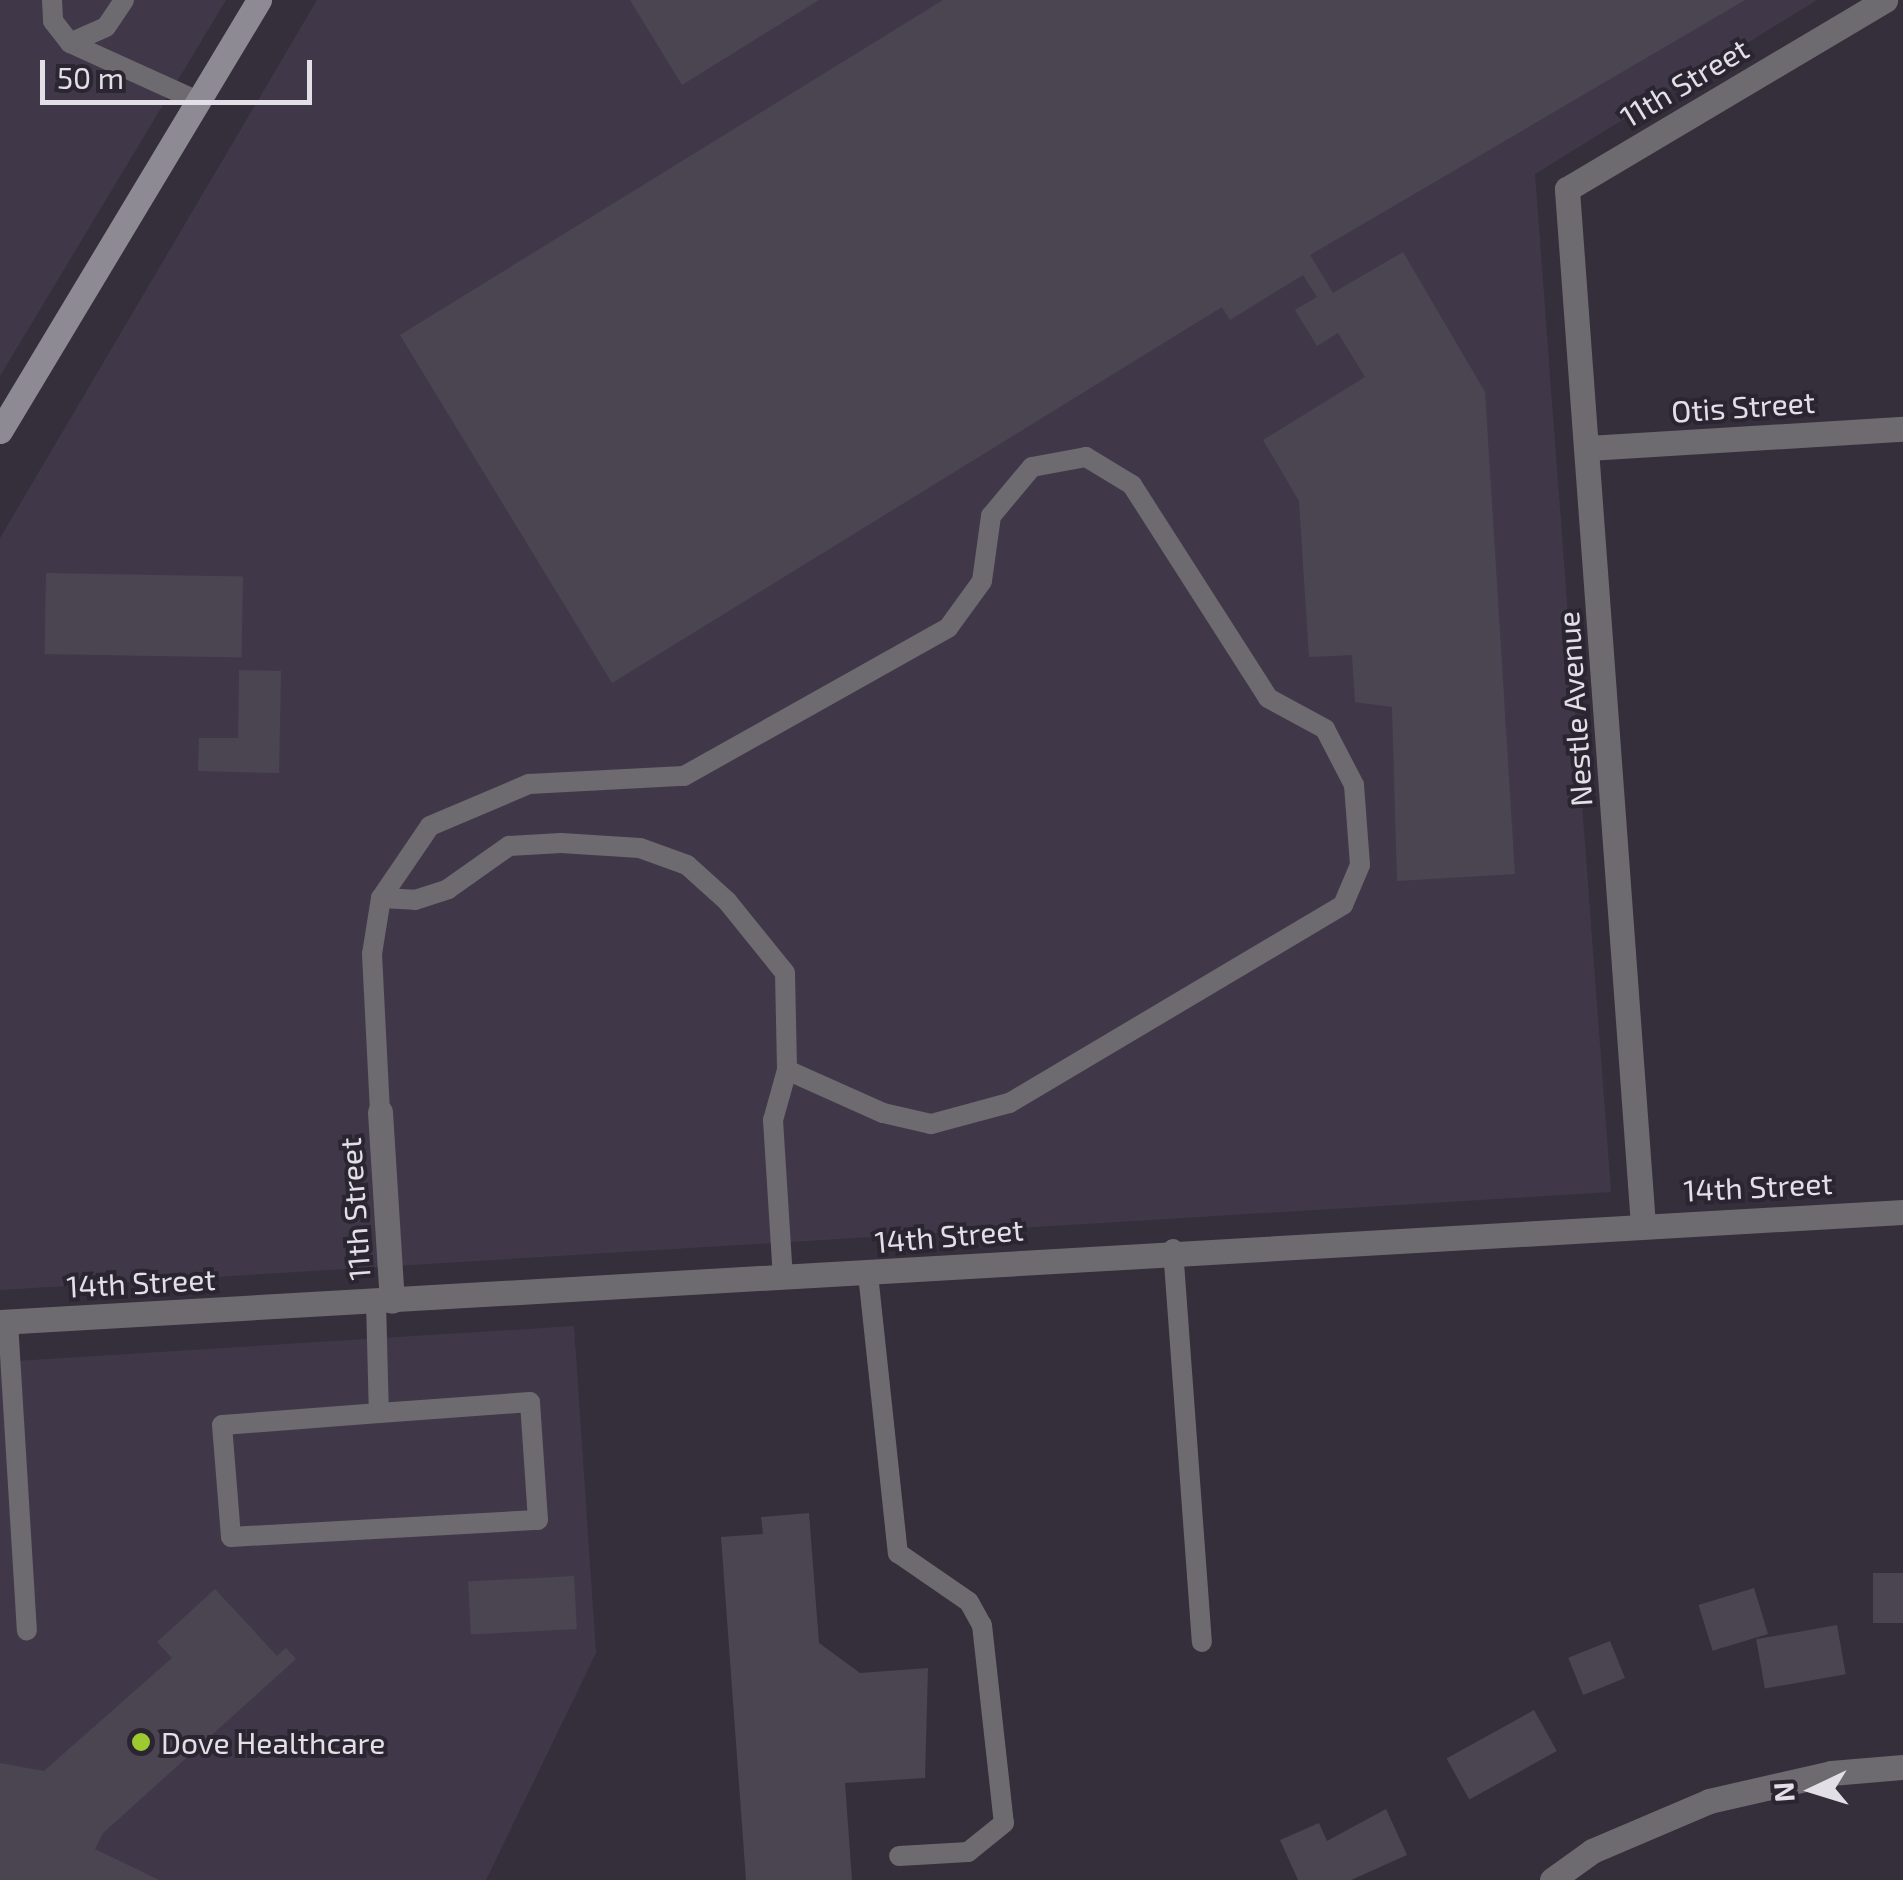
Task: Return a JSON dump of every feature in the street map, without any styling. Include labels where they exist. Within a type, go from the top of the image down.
[{"type":"main road","points":[[0,431],[258,0]]},
{"type":"street","name":"11th Street","points":[[1567,189],[1885,0]]},
{"type":"street","name":"Nestle Avenue","points":[[1567,189],[1644,1225]]},
{"type":"street","name":"Otis Street","points":[[1588,448],[1903,429]]},
{"type":"street","name":"11th Street","points":[[380,1112],[384,1301]]},
{"type":"street","name":"14th Street","points":[[4,1322],[868,1274],[1173,1249],[1903,1212]]},
{"type":"street","points":[[1552,1880],[1592,1850],[1709,1801],[1831,1773],[1903,1767]]},
{"type":"lane","points":[[52,0],[53,21],[70,42],[200,102]]},
{"type":"lane","points":[[70,42],[106,26],[124,0]]},
{"type":"lane","points":[[380,1112],[372,954],[380,898],[430,826],[529,784],[684,776],[948,628],[982,581],[990,516],[1032,467],[1086,457],[1132,486],[1268,698],[1325,729],[1354,785],[1360,864],[1343,905],[1009,1103],[932,1124],[883,1113],[787,1070]]},
{"type":"lane","points":[[380,898],[415,900],[448,889],[510,846],[640,848],[687,865],[785,973],[787,1070],[772,1120],[783,1279]]},
{"type":"lane","points":[[1173,1249],[1202,1642]]},
{"type":"lane","points":[[868,1274],[898,1553],[969,1602],[982,1625],[1004,1823],[968,1852],[900,1856]]},
{"type":"lane","points":[[380,1414],[384,1301]]},
{"type":"lane","points":[[4,1322],[27,1630]]},
{"type":"lane","points":[[530,1402],[538,1520],[230,1537],[222,1424],[380,1414],[530,1402]]},
{"type":"shaded area","points":[[0,0],[226,0],[0,376]]},
{"type":"shaded area","points":[[317,0],[1817,0],[1535,174],[1611,1192],[0,1290],[0,538]]},
{"type":"shaded area","points":[[574,1326],[596,1653],[486,1880],[0,1880],[0,1362]]},
{"type":"building","points":[[630,0],[819,0],[682,85]]},
{"type":"building","points":[[943,0],[1745,0],[1310,255],[1333,293],[1403,252],[1485,392],[1515,874],[1397,881],[1392,707],[1355,702],[1352,655],[1309,657],[1299,501],[1263,440],[1365,377],[1338,333],[1317,346],[1295,310],[1317,297],[1303,275],[1230,320],[1222,307],[612,683],[400,335]]},
{"type":"building","points":[[46,573],[243,576],[242,657],[45,654]]},
{"type":"building","points":[[239,670],[281,671],[279,773],[198,771],[199,738],[238,738]]},
{"type":"building","points":[[809,1513],[819,1643],[860,1673],[928,1668],[925,1778],[845,1783],[852,1880],[746,1880],[721,1537],[763,1534],[761,1517]]},
{"type":"building","points":[[1873,1573],[1903,1573],[1903,1623],[1873,1623]]},
{"type":"building","points":[[574,1576],[577,1629],[471,1634],[468,1582]]},
{"type":"building","points":[[1754,1588],[1768,1634],[1713,1651],[1699,1605]]},
{"type":"building","name":"Dove Healthcare","points":[[215,1589],[277,1656],[286,1648],[296,1659],[103,1833],[95,1849],[159,1880],[0,1880],[0,1763],[44,1771],[172,1658],[157,1642]]},
{"type":"building","points":[[1837,1625],[1846,1674],[1765,1688],[1756,1639]]},
{"type":"building","points":[[1610,1641],[1625,1678],[1583,1695],[1568,1658]]},
{"type":"building","points":[[1534,1710],[1557,1751],[1469,1800],[1447,1758]]},
{"type":"building","points":[[1386,1809],[1407,1855],[1351,1880],[1298,1880],[1280,1840],[1319,1823],[1327,1841]]},
{"type":"place","name":"Dove Healthcare","points":[[141,1742]]}]
